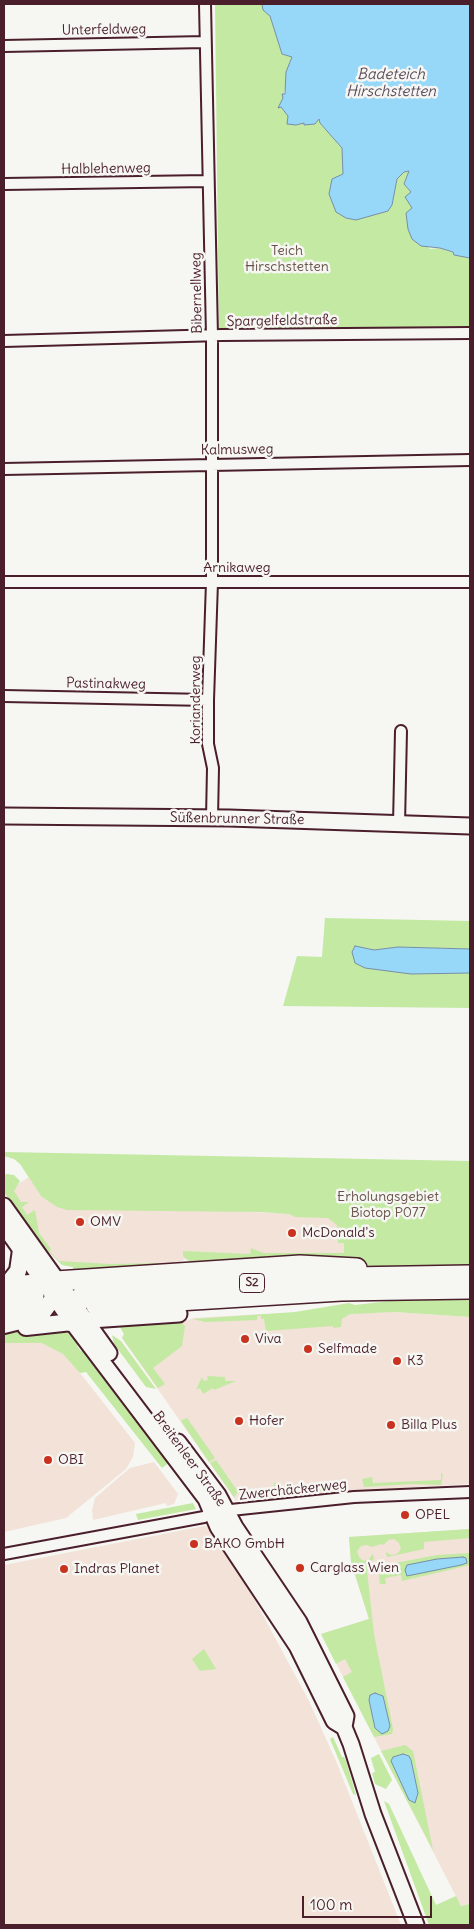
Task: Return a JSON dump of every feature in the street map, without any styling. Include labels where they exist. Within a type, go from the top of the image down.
[{"type":"highway","name":"S2","points":[[88,1304],[409,1276],[470,1276]]},
{"type":"highway","name":"S2","points":[[88,1304],[376,1290],[470,1289]]},
{"type":"highway","points":[[5,1290],[45,1293],[88,1304]]},
{"type":"highway","points":[[179,1314],[302,1305],[359,1298],[376,1290]]},
{"type":"highway","points":[[4,1312],[45,1293]]},
{"type":"main road","name":"Süßenbrunner Straße","points":[[4,816],[212,818],[470,826]]},
{"type":"main road","name":"Breitenleer Straße","points":[[4,1206],[45,1293]]},
{"type":"main road","name":"Breitenleer Straße","points":[[4,1226],[21,1250],[45,1293],[88,1304],[169,1447],[206,1499],[219,1511]]},
{"type":"main road","points":[[5,1290],[18,1271],[21,1250]]},
{"type":"main road","points":[[4,1326],[40,1316],[45,1293]]},
{"type":"main road","name":"Breitenleer Straße","points":[[88,1304],[107,1351],[218,1495],[218,1527],[297,1646],[334,1721],[344,1727],[361,1770],[372,1814],[416,1925]]},
{"type":"main road","points":[[4,1326],[43,1326],[88,1304],[119,1317],[179,1314]]},
{"type":"main road","points":[[107,1351],[106,1336],[119,1317]]},
{"type":"street","name":"Bibernellweg","points":[[205,4],[212,336],[212,582]]},
{"type":"street","name":"Unterfeldweg","points":[[4,46],[205,42]]},
{"type":"street","name":"Halblehenweg","points":[[4,184],[208,181]]},
{"type":"street","name":"Spargelfeldstraße","points":[[4,341],[470,333]]},
{"type":"street","name":"Kalmusweg","points":[[4,469],[470,460]]},
{"type":"street","name":"Arnikaweg","points":[[4,582],[470,582]]},
{"type":"street","name":"Korianderweg","points":[[212,582],[208,700],[208,744],[213,768],[212,818]]},
{"type":"street","name":"Pastinakweg","points":[[4,696],[208,700]]},
{"type":"street","points":[[400,824],[401,732]]},
{"type":"street","name":"Zwerchäckerweg","points":[[4,1554],[204,1518],[219,1511],[354,1497],[470,1492]]},
{"type":"shaded area","points":[[29,1177],[41,1196],[248,1212],[332,1214],[344,1226],[344,1264],[235,1260],[191,1262],[185,1259],[174,1266],[73,1273],[73,1267],[62,1265],[38,1241],[4,1193]]},
{"type":"shaded area","points":[[395,1312],[470,1317],[470,1484],[348,1491],[236,1501],[122,1338],[124,1334],[119,1325],[181,1323],[193,1318],[263,1314]]},
{"type":"shaded area","points":[[4,1335],[55,1335],[66,1355],[135,1443],[133,1457],[126,1469],[66,1518],[4,1532]]},
{"type":"shaded area","points":[[154,1462],[178,1494],[174,1504],[167,1506],[166,1503],[93,1520],[92,1510],[95,1498],[130,1468]]},
{"type":"shaded area","points":[[204,1526],[208,1527],[213,1534],[253,1597],[308,1699],[336,1761],[401,1925],[4,1925],[4,1565]]},
{"type":"shaded area","points":[[470,1529],[470,1904],[461,1906],[321,1634],[369,1619],[351,1562],[349,1537]]},
{"type":"green space","name":"Teich Hirschstetten","points":[[215,4],[262,4],[263,10],[270,16],[282,54],[292,57],[281,107],[296,125],[304,123],[304,125],[319,118],[320,123],[342,148],[344,159],[343,174],[332,179],[364,218],[392,205],[397,179],[404,172],[409,172],[404,184],[411,192],[412,208],[407,213],[430,249],[440,248],[470,258],[470,326],[219,330]]},
{"type":"green space","points":[[325,918],[470,921],[470,949],[399,947],[374,950],[355,946],[470,973],[470,1008],[283,1006],[297,956],[322,957]]},
{"type":"green space","name":"Erholungsgebiet Biotop P077","points":[[4,1152],[470,1161],[470,1266],[373,1266],[235,1260],[189,1261],[183,1256],[183,1251],[250,1254],[251,1248],[264,1253],[344,1253],[344,1243],[338,1243],[337,1225],[328,1218],[295,1217],[289,1214],[261,1212],[67,1210],[57,1207],[41,1196],[20,1164],[14,1159],[4,1156]]},
{"type":"green space","points":[[4,1175],[14,1175],[20,1181],[14,1191],[21,1202],[29,1202],[22,1207],[27,1215],[35,1210],[39,1233],[51,1249],[50,1252],[59,1261],[110,1264],[165,1263],[173,1265],[73,1273],[73,1267],[62,1265],[38,1241],[4,1192]]},
{"type":"green space","points":[[407,1299],[470,1299],[470,1317],[395,1312],[350,1314],[342,1319],[341,1327],[266,1331],[264,1319],[261,1319],[261,1316],[257,1316],[257,1320],[205,1322],[193,1319],[295,1312],[349,1303],[355,1305]]},
{"type":"green space","points":[[132,1323],[182,1323],[185,1326],[182,1346],[153,1368],[165,1384],[158,1388],[122,1338],[124,1334],[119,1325]]},
{"type":"green space","points":[[56,1330],[71,1332],[81,1342],[77,1346],[81,1351],[85,1348],[170,1462],[162,1468],[86,1372],[80,1373],[63,1354],[42,1343],[4,1343],[4,1333],[19,1332],[26,1335],[51,1333]]},
{"type":"green space","points":[[112,1335],[121,1341],[156,1389],[146,1387],[114,1344]]},
{"type":"green space","points":[[207,1376],[225,1377],[225,1381],[236,1381],[214,1390],[213,1388],[203,1394],[200,1388],[196,1390],[202,1377],[204,1381],[208,1380]]},
{"type":"green space","points":[[192,1415],[187,1418],[215,1458],[209,1462],[181,1421]]},
{"type":"green space","points":[[216,1460],[236,1489],[242,1486],[234,1497],[210,1463]]},
{"type":"green space","points":[[441,1473],[443,1474],[441,1485],[413,1484],[364,1487],[362,1479],[372,1477],[373,1483],[441,1480]]},
{"type":"green space","points":[[274,1483],[279,1483],[280,1489],[339,1486],[338,1489],[272,1496]]},
{"type":"green space","points":[[193,1503],[196,1509],[138,1520],[136,1514]]},
{"type":"green space","points":[[470,1529],[470,1538],[424,1542],[424,1549],[387,1557],[386,1552],[391,1555],[397,1554],[401,1549],[399,1543],[394,1539],[388,1540],[384,1545],[361,1546],[357,1551],[363,1561],[369,1559],[373,1554],[374,1559],[367,1571],[374,1634],[393,1729],[392,1734],[374,1737],[343,1677],[352,1672],[345,1659],[336,1664],[321,1634],[369,1619],[351,1562],[349,1537]]},
{"type":"green space","points":[[470,1553],[470,1565],[402,1581],[401,1575],[385,1578],[386,1584],[380,1584],[379,1575],[385,1565],[437,1555]]},
{"type":"green space","points":[[204,1649],[216,1669],[200,1671],[192,1659]]},
{"type":"green space","points":[[333,1737],[342,1757],[346,1761],[356,1795],[353,1794],[330,1739]]},
{"type":"green space","points":[[405,1745],[413,1751],[433,1850],[381,1751]]},
{"type":"green space","points":[[379,1754],[392,1780],[386,1789],[375,1784],[372,1773],[375,1772],[371,1758]]},
{"type":"green space","points":[[384,1801],[389,1804],[436,1905],[456,1896],[461,1906],[470,1904],[470,1925],[429,1925]]},
{"type":"water","name":"Badeteich Hirschstetten","points":[[262,4],[470,4],[470,258],[454,255],[453,252],[440,248],[421,246],[412,239],[408,229],[406,213],[412,208],[405,197],[411,192],[404,184],[409,171],[404,172],[397,179],[392,205],[388,211],[356,220],[346,218],[336,212],[329,194],[332,179],[343,174],[342,148],[320,123],[319,119],[315,124],[287,124],[288,116],[281,107],[278,108],[283,98],[282,94],[285,94],[286,72],[292,57],[282,54],[270,16],[263,10]]},
{"type":"water","points":[[355,946],[374,950],[398,947],[470,949],[470,973],[411,974],[365,968],[355,963],[352,952]]},
{"type":"water","points":[[466,1558],[467,1563],[461,1565],[407,1576],[405,1570],[407,1565],[437,1559]]},
{"type":"water","points":[[375,1693],[383,1696],[390,1726],[388,1731],[382,1734],[375,1728],[369,1700],[370,1695]]},
{"type":"water","points":[[403,1754],[409,1756],[411,1760],[418,1793],[415,1803],[409,1800],[391,1761],[393,1757]]},
{"type":"place","name":"OMV","points":[[80,1222]]},
{"type":"place","name":"McDonald's","points":[[292,1233]]},
{"type":"place","name":"Viva","points":[[245,1339]]},
{"type":"place","name":"Selfmade","points":[[308,1349]]},
{"type":"place","name":"K3","points":[[397,1361]]},
{"type":"place","name":"Hofer","points":[[239,1421]]},
{"type":"place","name":"Billa Plus","points":[[391,1425]]},
{"type":"place","name":"OBI","points":[[48,1460]]},
{"type":"place","name":"OPEL","points":[[405,1515]]},
{"type":"place","name":"BAKO GmbH","points":[[194,1544]]},
{"type":"place","name":"Carglass Wien","points":[[300,1568]]},
{"type":"place","name":"Indras Planet","points":[[64,1569]]}]
